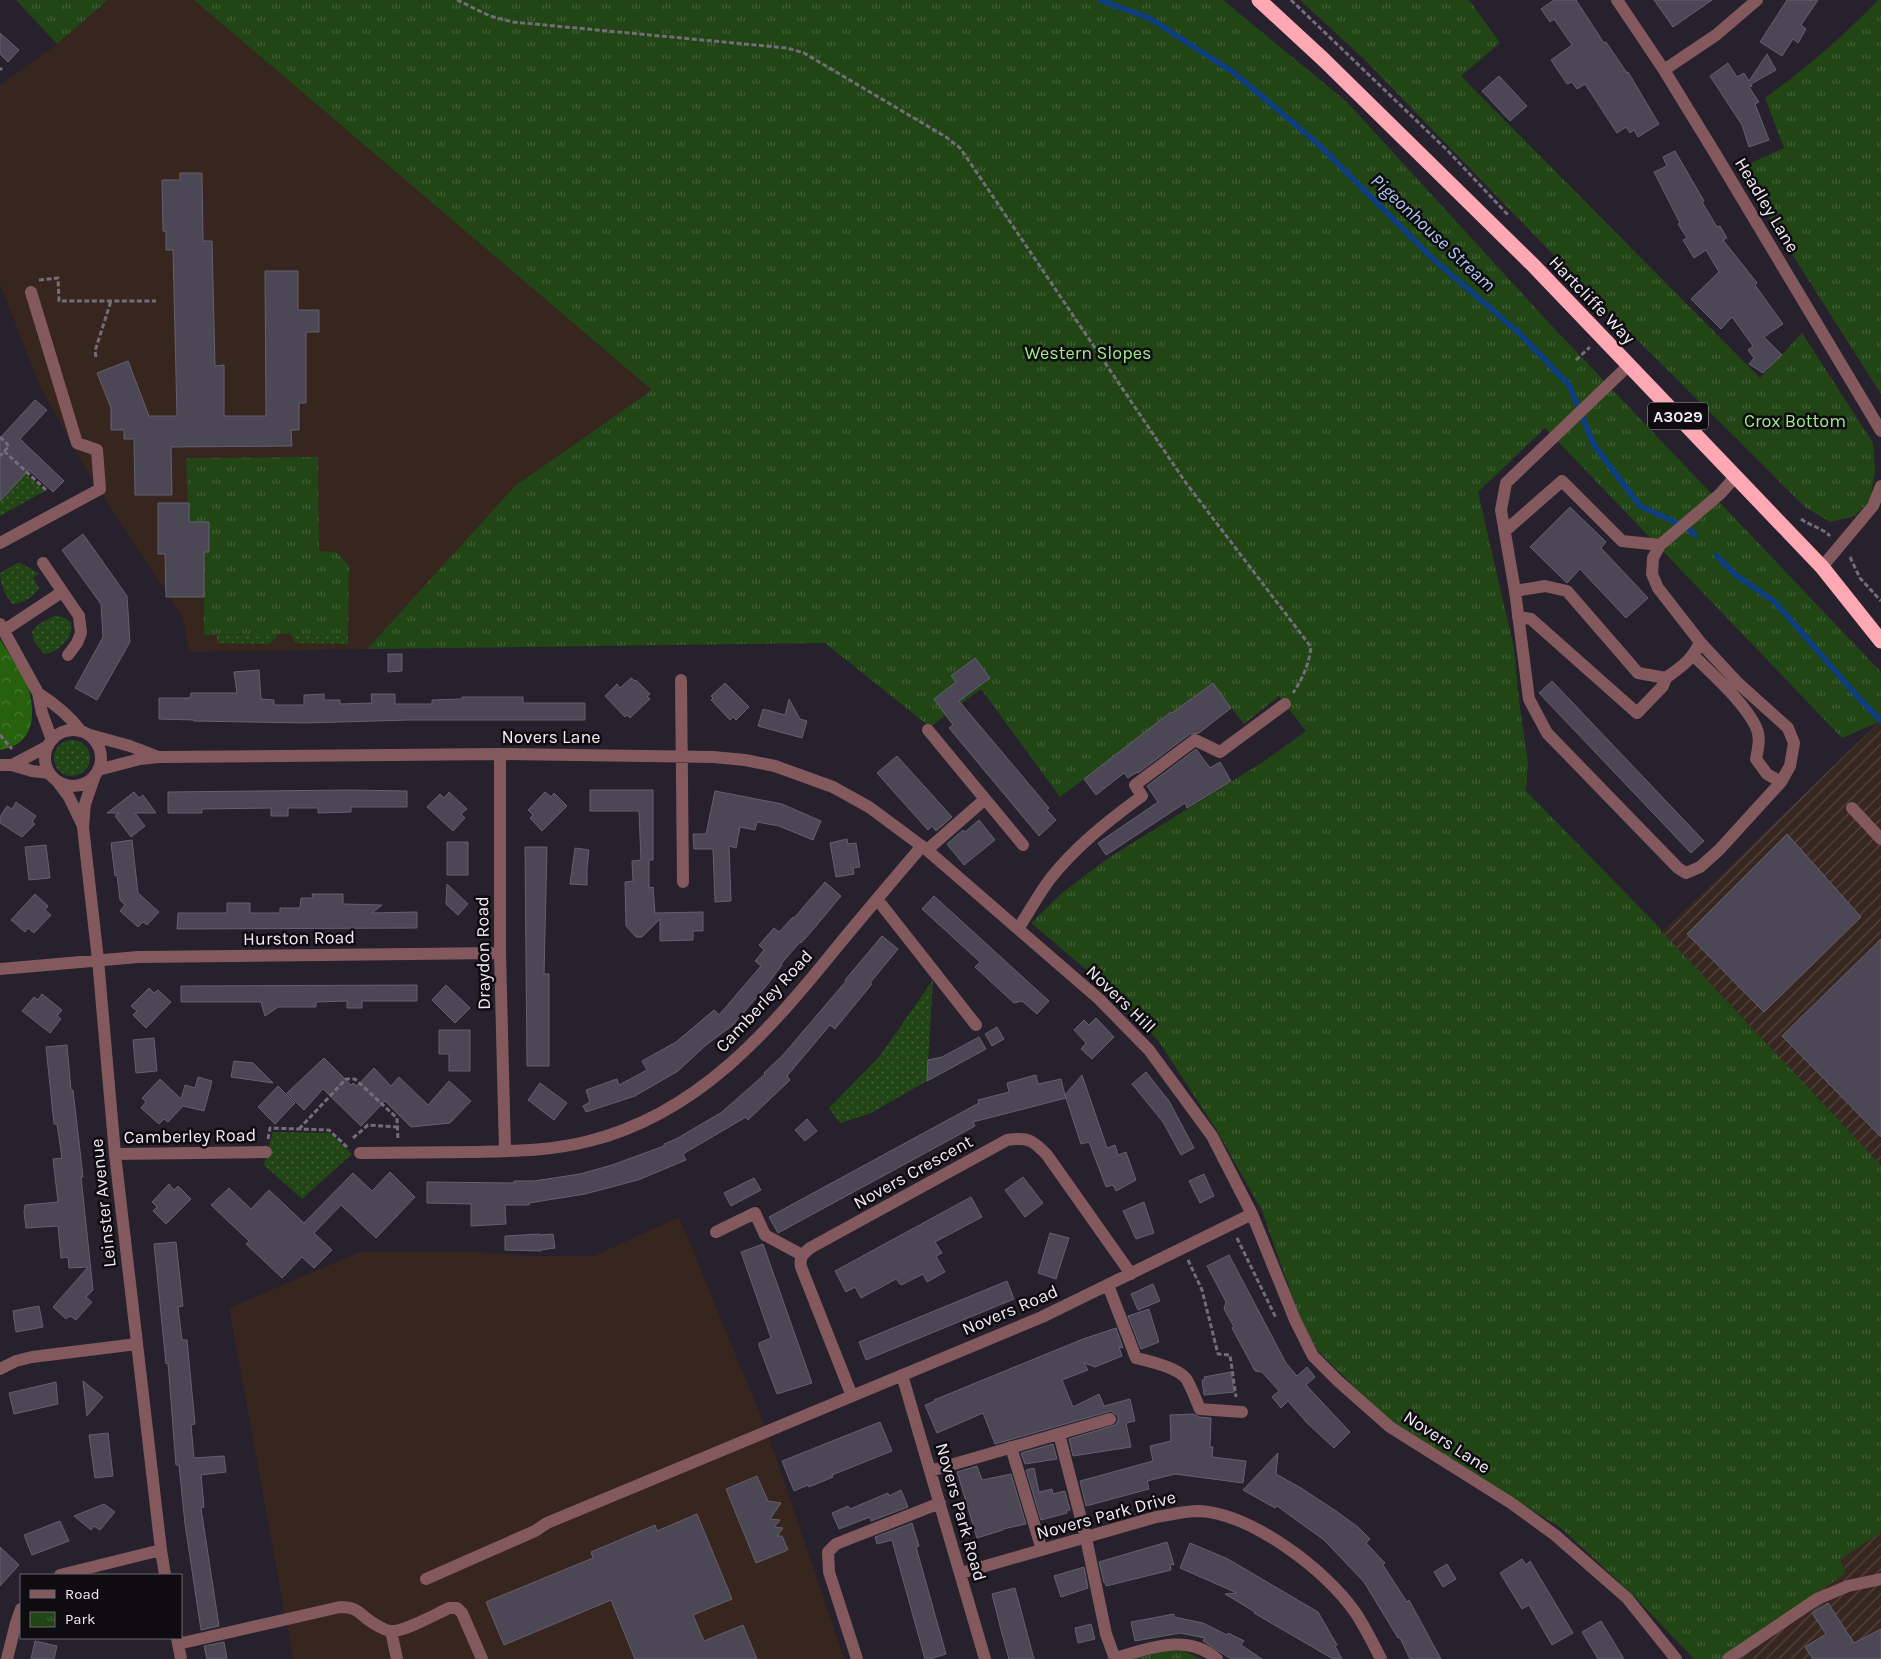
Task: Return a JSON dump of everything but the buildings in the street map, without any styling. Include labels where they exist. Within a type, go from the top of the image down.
[{"type":"highway","name":"Hartcliffe Way","points":[[1259,0],[1324,60],[1533,265],[1822,567],[1881,641]]},
{"type":"street","points":[[1664,70],[1716,35],[1757,0]]},
{"type":"street","name":"Headley Lane","points":[[1620,1],[1664,70],[1881,432]]},
{"type":"street","points":[[0,543],[100,489],[97,450],[77,443],[31,292]]},
{"type":"street","points":[[1629,365],[1506,483],[1501,510],[1515,591],[1529,700],[1547,732],[1678,868],[1686,873],[1700,867],[1719,850],[1780,782],[1790,766],[1794,743],[1788,728],[1738,683],[1700,642],[1658,588],[1652,574],[1653,558],[1660,545],[1720,494],[1736,476]]},
{"type":"street","points":[[1505,530],[1562,481],[1622,540],[1660,545]]},
{"type":"street","points":[[1822,567],[1873,506],[1881,486]]},
{"type":"street","points":[[43,563],[79,616],[81,633],[77,643],[68,655]]},
{"type":"street","points":[[1515,591],[1545,586],[1567,591],[1638,673],[1666,678]]},
{"type":"street","points":[[52,776],[45,760],[50,743],[38,693],[2,628],[62,592]]},
{"type":"street","points":[[1518,617],[1531,619],[1637,713],[1663,686],[1666,678],[1694,656],[1700,642]]},
{"type":"street","points":[[1694,656],[1736,698],[1757,729],[1759,744],[1756,759],[1767,774],[1780,782]]},
{"type":"street","points":[[681,680],[683,882]]},
{"type":"street","points":[[6,765],[52,776],[64,784],[74,786],[88,781],[100,766],[100,751],[96,742],[58,706],[38,693]]},
{"type":"street","points":[[1018,929],[1049,880],[1064,863],[1095,831],[1142,796],[1135,786],[1195,740],[1220,752],[1286,704]]},
{"type":"street","points":[[928,730],[1023,845]]},
{"type":"street","points":[[6,765],[50,743],[66,731],[85,733]]},
{"type":"street","name":"Novers Lane","points":[[85,733],[130,746],[159,757]]},
{"type":"street","name":"Novers Lane","points":[[96,772],[140,759],[159,757],[500,754],[683,756],[745,760],[775,766],[834,787],[869,807],[924,848]]},
{"type":"street","name":"Draydon Road","points":[[500,754],[500,953],[505,1151]]},
{"type":"street","name":"Leinster Avenue","points":[[96,772],[85,804],[83,827],[98,960],[115,1154],[160,1550],[165,1574]]},
{"type":"street","name":"Leinster Avenue","points":[[52,776],[69,797],[83,827]]},
{"type":"street","name":"Camberley Road","points":[[360,1154],[505,1151],[552,1148],[588,1142],[619,1133],[649,1121],[685,1099],[721,1072],[768,1028],[877,899],[924,848],[984,800]]},
{"type":"street","points":[[1852,808],[1881,839]]},
{"type":"street","name":"Novers Hill","points":[[924,848],[1099,999],[1149,1050],[1212,1136],[1252,1214]]},
{"type":"street","points":[[877,899],[976,1025]]},
{"type":"street","name":"Hurston Road","points":[[0,969],[138,957],[500,953]]},
{"type":"street","name":"Novers Crescent","points":[[802,1255],[810,1248],[1008,1140],[1023,1138],[1036,1144],[1047,1155],[1131,1274]]},
{"type":"street","name":"Camberley Road","points":[[115,1154],[266,1152]]},
{"type":"street","points":[[716,1232],[754,1213],[765,1235],[802,1255],[800,1260],[801,1267],[852,1396]]},
{"type":"street","name":"Novers Lane","points":[[1252,1214],[1295,1320],[1313,1356],[1390,1427],[1511,1503],[1555,1536],[1627,1598],[1676,1659]]},
{"type":"street","name":"Novers Road","points":[[426,1579],[535,1531],[547,1523],[1042,1317],[1252,1214]]},
{"type":"street","points":[[1108,1285],[1136,1358],[1154,1362],[1179,1372],[1186,1378],[1200,1409],[1240,1412]]},
{"type":"street","points":[[0,1369],[16,1361],[32,1357],[137,1344]]},
{"type":"street","name":"Novers Park Road","points":[[902,1375],[985,1659]]},
{"type":"street","points":[[930,1471],[1110,1419]]},
{"type":"street","points":[[1059,1434],[1086,1538],[1106,1634],[1115,1659],[1161,1645],[1184,1644],[1201,1649],[1217,1659]]},
{"type":"street","points":[[1012,1447],[1042,1550]]},
{"type":"street","points":[[857,1659],[829,1572],[828,1552],[836,1544],[940,1503]]},
{"type":"street","name":"Novers Park Drive","points":[[961,1573],[1156,1518],[1199,1511],[1220,1514],[1248,1524],[1288,1548],[1317,1572],[1354,1611],[1381,1659]]},
{"type":"street","points":[[64,1574],[160,1550]]},
{"type":"street","points":[[1728,1659],[1816,1599],[1848,1586],[1881,1579]]},
{"type":"street","points":[[181,1659],[177,1641],[340,1607],[351,1607],[372,1622],[391,1631],[402,1629],[450,1608],[457,1608],[462,1612],[482,1659]]},
{"type":"street","points":[[7,1659],[20,1612]]},
{"type":"street","points":[[391,1631],[397,1659]]},
{"type":"path","points":[[457,0],[490,16],[513,22],[787,48],[804,53],[946,136],[960,148],[969,161],[1186,483],[1311,646],[1309,662],[1301,681],[1286,704]]},
{"type":"path","points":[[31,292],[29,281],[58,278],[59,301],[156,301]]},
{"type":"path","points":[[96,357],[95,351],[111,301]]},
{"type":"path","points":[[0,437],[9,446],[0,456]]},
{"type":"path","points":[[4,451],[46,490]]},
{"type":"path","points":[[299,1129],[346,1079],[355,1079],[397,1118],[398,1153]]},
{"type":"path","points":[[345,1145],[368,1125],[397,1127]]},
{"type":"path","points":[[266,1152],[270,1128],[330,1130],[353,1153],[360,1154]]},
{"type":"path","points":[[1230,1224],[1275,1316]]},
{"type":"path","points":[[1182,1248],[1202,1290],[1218,1354],[1230,1355],[1240,1412]]},
{"type":"shaded area","points":[[108,0],[194,0],[652,390],[515,486],[367,649],[189,652],[183,618],[88,473],[40,386],[0,284],[0,85],[57,44]]},
{"type":"shaded area","points":[[1879,722],[1881,724],[1881,1165],[1662,932]]},
{"type":"shaded area","points":[[679,1217],[767,1431],[844,1659],[293,1659],[229,1308],[360,1252],[479,1252],[532,1256],[594,1256]]},
{"type":"shaded area","points":[[1881,1532],[1881,1659],[1721,1659],[1846,1573],[1840,1560]]},
{"type":"green space","points":[[16,0],[108,0],[57,44]]},
{"type":"green space","name":"Western Slopes","points":[[194,0],[1223,0],[1347,102],[1550,324],[1881,672],[1881,724],[1879,722],[1842,738],[1545,428],[1478,492],[1514,648],[1528,763],[1526,791],[1659,927],[1881,1165],[1881,1532],[1840,1560],[1846,1573],[1721,1659],[1694,1659],[1631,1593],[1561,1528],[1391,1423],[1318,1351],[1300,1318],[1262,1211],[1216,1129],[1159,1042],[1113,992],[1031,923],[1062,893],[1107,859],[1266,760],[1306,731],[1279,696],[1244,724],[1212,683],[1060,797],[981,689],[930,727],[825,643],[367,649],[515,486],[652,390]]},
{"type":"green space","name":"Crox Bottom","points":[[1300,0],[1469,0],[1500,43],[1461,76],[1760,378],[1802,333],[1873,443],[1875,472],[1870,500],[1855,516],[1830,522],[1805,507],[1599,302],[1365,60]]},
{"type":"green space","points":[[1878,0],[1881,0],[1881,394],[1738,169],[1784,148],[1765,98],[1824,52]]},
{"type":"green space","points":[[318,457],[319,551],[336,552],[349,566],[348,633],[204,635],[204,552],[189,522],[186,458]]},
{"type":"green space","points":[[9,458],[45,491],[0,516],[0,501],[15,485],[0,469]]},
{"type":"green space","points":[[19,562],[39,574],[33,578],[39,588],[28,599],[13,604],[4,590],[0,573]]},
{"type":"green space","points":[[54,616],[64,618],[70,622],[70,635],[59,648],[44,654],[34,642],[32,631],[39,624]]},
{"type":"green space","points":[[277,633],[276,638],[269,644],[217,643],[217,635]]},
{"type":"green space","points":[[290,633],[348,633],[348,644],[298,643],[295,642]]},
{"type":"green space","points":[[0,639],[20,671],[29,690],[32,720],[26,736],[11,747],[0,750]]},
{"type":"green space","points":[[72,740],[79,741],[85,745],[89,751],[89,765],[85,771],[79,775],[72,776],[65,775],[59,771],[55,765],[54,758],[55,751],[59,745],[65,741]]},
{"type":"green space","points":[[933,980],[927,1081],[869,1114],[840,1123],[829,1108],[879,1057]]},
{"type":"green space","points":[[273,1132],[330,1133],[352,1154],[302,1199],[264,1165]]},
{"type":"green space","points":[[1169,1650],[1184,1651],[1201,1659],[1133,1659]]},
{"type":"waterway","name":"Pigeonhouse Stream","points":[[1100,0],[1149,18],[1233,72],[1317,143],[1432,258],[1518,332],[1569,385],[1594,445],[1640,506],[1688,528],[1695,535]]},
{"type":"waterway","name":"Pigeonhouse Stream","points":[[1717,556],[1736,575],[1775,602],[1881,721]]}]
